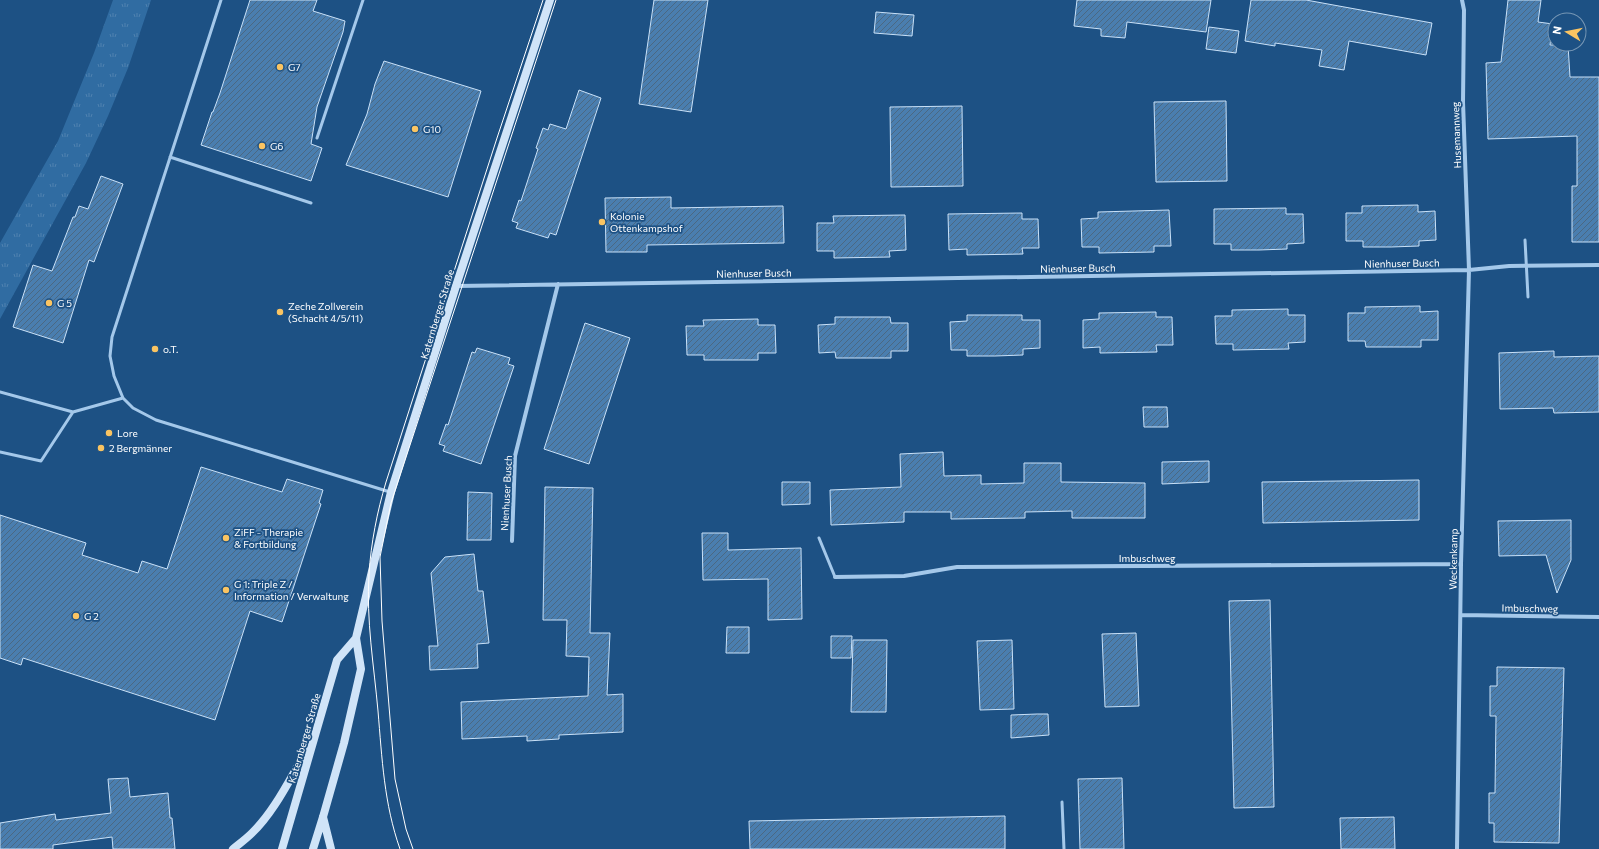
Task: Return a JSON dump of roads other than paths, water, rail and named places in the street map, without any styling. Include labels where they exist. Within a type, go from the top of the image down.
[{"type":"main road","name":"Katernberger Straße","points":[[313,849],[324,816],[344,743],[361,669],[356,638],[391,492],[456,286],[550,0]]},
{"type":"main road","name":"Katernberger Straße","points":[[282,849],[337,660],[356,638]]},
{"type":"main road","points":[[233,849],[253,833],[263,820],[314,737]]},
{"type":"main road","points":[[324,816],[331,849]]},
{"type":"street","name":"Husemannweg","points":[[1462,0],[1464,10],[1463,102],[1469,270]]},
{"type":"street","name":"Nienhuser Busch","points":[[456,286],[1469,270],[1527,266],[1599,265]]},
{"type":"street","name":"Weckenkamp","points":[[1457,849],[1461,564],[1469,270]]},
{"type":"street","name":"Nienhuser Busch","points":[[512,541],[515,456],[558,284]]},
{"type":"street","name":"Imbuschweg","points":[[834,577],[904,576],[957,567],[1461,564]]},
{"type":"street","name":"Imbuschweg","points":[[1461,615],[1599,617]]},
{"type":"lane","points":[[221,0],[112,337],[110,356],[114,376],[124,398],[133,408],[156,420],[391,492]]},
{"type":"lane","points":[[318,138],[362,0]]},
{"type":"lane","points":[[170,157],[311,203]]},
{"type":"lane","points":[[1525,240],[1528,297]]},
{"type":"lane","points":[[0,392],[73,412],[124,398]]},
{"type":"lane","points":[[0,452],[41,462],[73,412]]},
{"type":"lane","points":[[819,538],[834,577]]},
{"type":"lane","points":[[1062,802],[1064,849]]},
{"type":"tram line","points":[[400,849],[390,815],[384,781],[371,643],[368,591],[373,539],[377,516],[386,482],[543,0]]},
{"type":"tram line","points":[[413,849],[406,829],[395,779],[382,621],[380,557],[391,503],[556,0]]},
{"type":"place","name":"G7","points":[[280,67]]},
{"type":"place","name":"G10","points":[[415,129]]},
{"type":"place","name":"G6","points":[[262,146]]},
{"type":"place","name":"Kolonie Ottenkampshof","points":[[602,222]]},
{"type":"place","name":"G 5","points":[[49,303]]},
{"type":"place","name":"Zeche Zollverein (Schacht 4/5/11)","points":[[280,312]]},
{"type":"place","name":"o.T.","points":[[155,349]]},
{"type":"place","name":"Lore","points":[[109,433]]},
{"type":"place","name":"2 Bergmänner","points":[[101,448]]},
{"type":"place","name":"ZiFF - Therapie & Fortbildung","points":[[226,538]]},
{"type":"place","name":"G 1: Triple Z / Information / Verwaltung","points":[[226,590]]},
{"type":"place","name":"G 2","points":[[76,616]]}]
